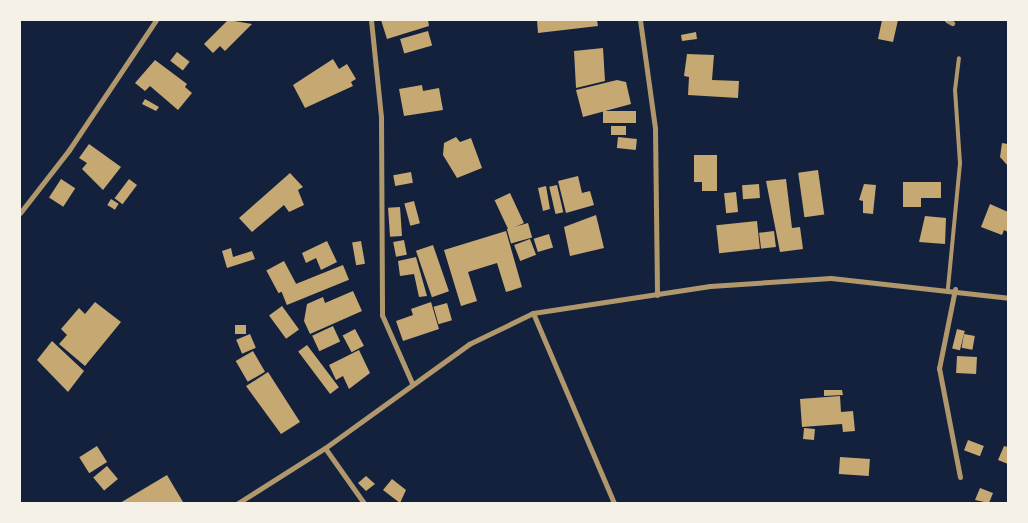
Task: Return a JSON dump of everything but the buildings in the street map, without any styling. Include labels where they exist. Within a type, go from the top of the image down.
[{"type":"street","points":[[20,213],[156,20]]},
{"type":"street","points":[[371,20],[381,117],[382,316],[412,383]]},
{"type":"street","points":[[640,20],[655,128],[656,294]]},
{"type":"street","points":[[238,503],[325,448],[412,383],[470,344],[533,313],[710,286],[831,278],[948,288],[1008,298]]},
{"type":"street","points":[[955,289],[939,368],[960,477]]},
{"type":"street","points":[[533,313],[614,503]]},
{"type":"street","points":[[325,448],[364,503]]},
{"type":"lane","points":[[948,288],[960,164],[955,90],[959,58]]}]
